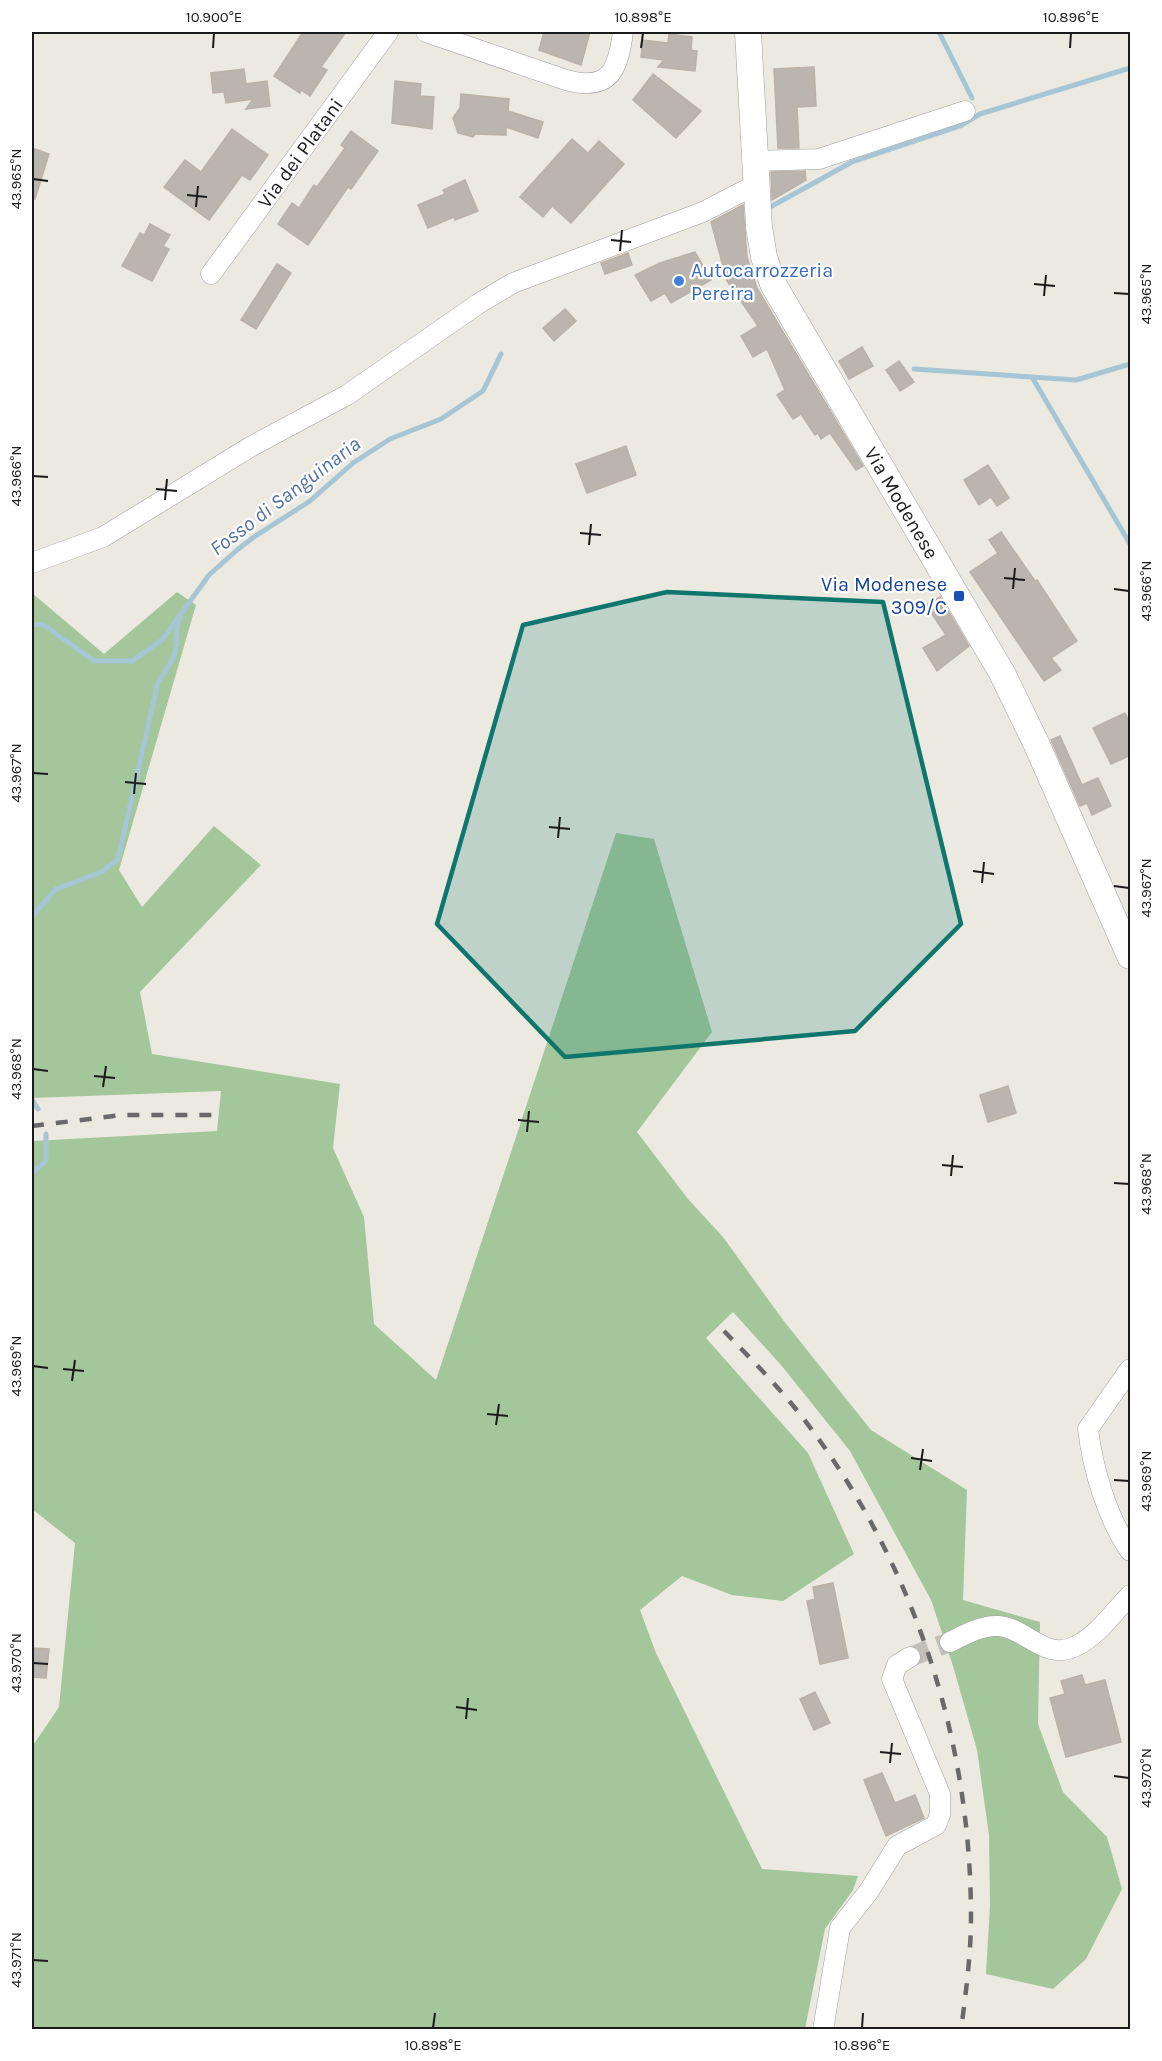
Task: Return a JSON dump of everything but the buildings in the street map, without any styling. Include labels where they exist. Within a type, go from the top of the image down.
[{"type":"street","name":"Via dei Platani","points":[[211,274],[388,32]]},
{"type":"street","points":[[426,32],[566,80],[587,84],[602,81],[614,69],[623,32]]},
{"type":"street","name":"Via Modenese","points":[[748,32],[755,173],[764,257],[773,284],[938,559],[1002,673],[1036,743],[1131,956]]},
{"type":"street","points":[[32,563],[103,537],[252,446],[348,395],[478,304],[513,283],[704,212],[755,173],[819,159],[965,111]]},
{"type":"street","points":[[1131,1369],[1088,1429],[1106,1501],[1119,1534],[1131,1551]]},
{"type":"street","points":[[950,1642],[986,1627],[997,1626],[1015,1631],[1042,1648],[1067,1650],[1092,1634],[1131,1595]]},
{"type":"street","points":[[823,2030],[840,1928],[869,1891],[897,1846],[936,1825],[940,1815],[940,1794],[892,1679],[897,1665],[910,1657]]},
{"type":"highlighted area","points":[[667,592],[883,602],[961,924],[855,1031],[565,1057],[437,924],[523,625]]},
{"type":"green space","points":[[177,592],[196,605],[119,870],[142,907],[214,826],[261,865],[140,992],[152,1054],[340,1084],[333,1148],[364,1217],[374,1324],[436,1380],[616,833],[654,839],[712,1032],[637,1132],[688,1199],[723,1237],[783,1320],[871,1430],[967,1490],[963,1600],[1040,1622],[1038,1724],[1063,1792],[1107,1837],[1122,1889],[1086,1959],[1053,1989],[986,1974],[990,1905],[989,1835],[977,1750],[931,1600],[850,1451],[781,1365],[733,1312],[706,1338],[808,1453],[854,1554],[783,1601],[732,1595],[682,1576],[640,1610],[656,1653],[762,1869],[858,1876],[853,1890],[825,1929],[805,2029],[32,2029],[32,1747],[59,1707],[75,1543],[32,1509],[32,1145],[33,1141],[217,1131],[221,1091],[32,1098],[32,593],[104,654]]},
{"type":"waterway","name":"Fosso di Sanguinaria","points":[[939,32],[972,98]]},
{"type":"waterway","name":"Fosso di Sanguinaria","points":[[772,206],[852,162],[960,126],[980,114],[1130,68]]},
{"type":"waterway","name":"Fosso di Sanguinaria","points":[[32,624],[44,625],[94,661],[132,661],[162,640],[209,575],[237,550],[310,501],[353,463],[390,439],[441,419],[483,391],[501,354]]},
{"type":"waterway","points":[[914,369],[1076,380],[1130,364]]},
{"type":"waterway","points":[[1032,377],[1130,544]]},
{"type":"waterway","points":[[32,916],[56,889],[102,872],[118,859],[158,682],[174,656],[180,618]]},
{"type":"waterway","points":[[32,1100],[38,1109]]},
{"type":"waterway","points":[[32,1173],[46,1161],[46,1134]]},
{"type":"tunnel","points":[[910,1657],[950,1642]]},
{"type":"railway","points":[[32,1126],[122,1115],[213,1115]]},
{"type":"railway","points":[[724,1331],[794,1407],[842,1473],[876,1531],[904,1591],[928,1654],[947,1718],[960,1783],[968,1850],[971,1931],[961,2030]]},
{"type":"place","name":"Autocarrozzeria Pereira","points":[[679,281]]},
{"type":"place","name":"Via Modenese 309/C","points":[[959,596]]}]
